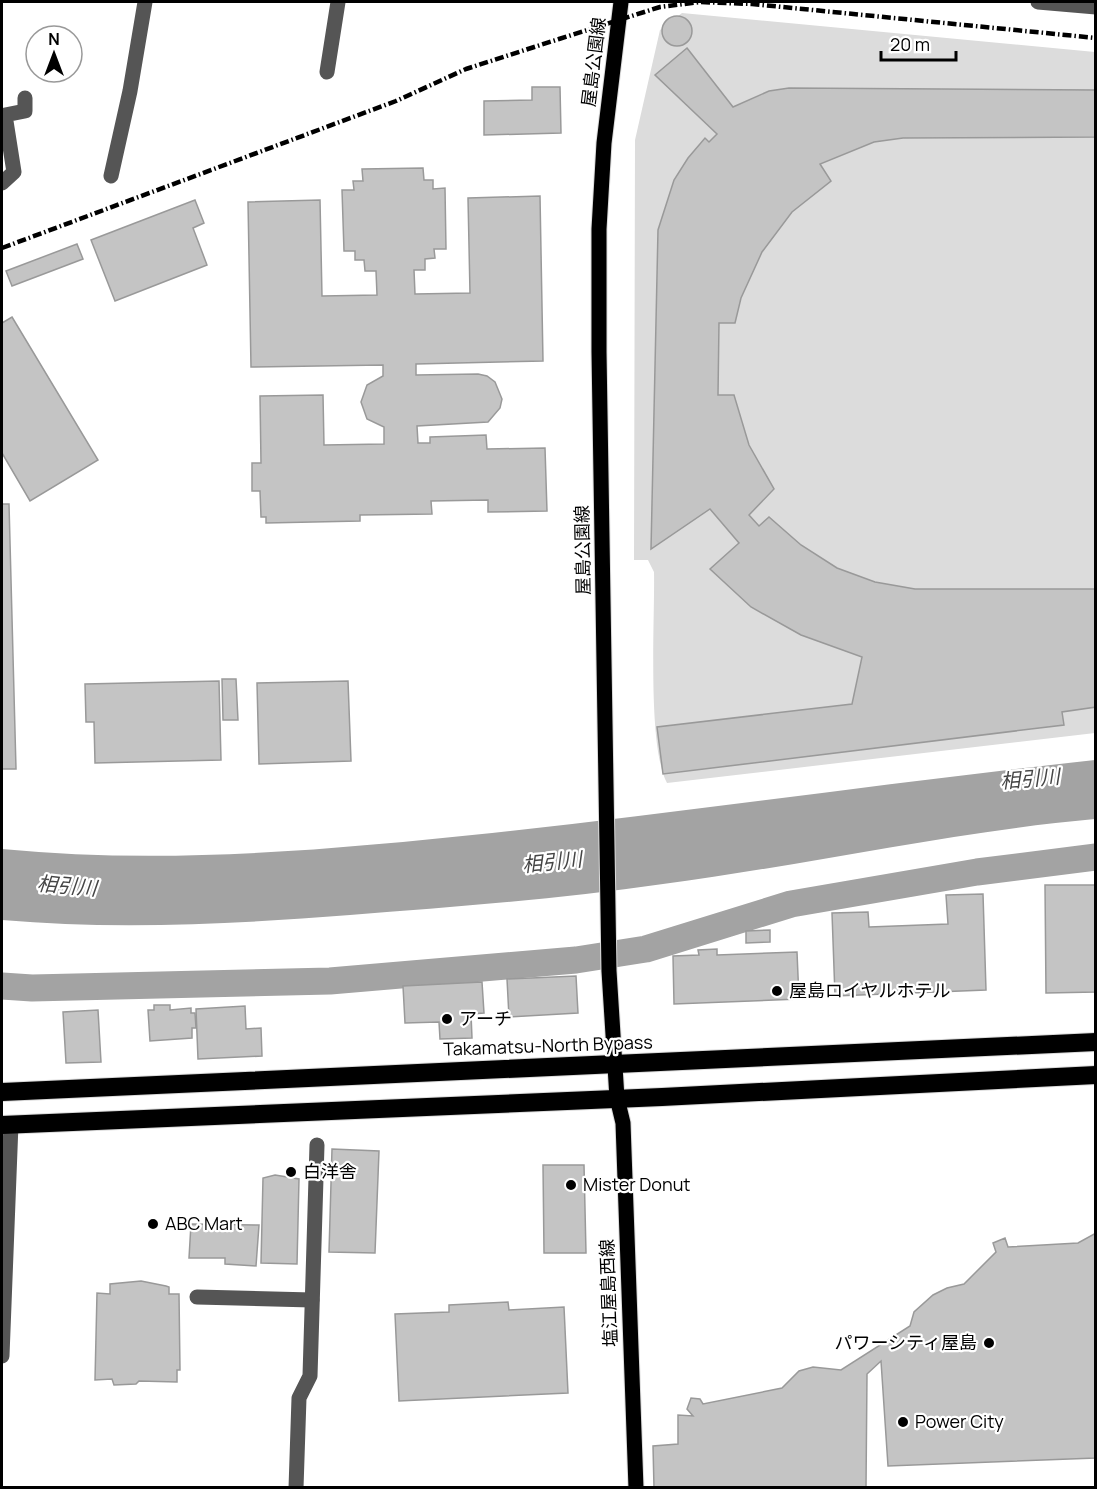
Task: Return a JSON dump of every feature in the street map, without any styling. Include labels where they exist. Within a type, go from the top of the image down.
[{"type":"highway","name":"Takamatsu-North Bypass","points":[[2,1092],[1095,1042]]},
{"type":"highway","points":[[6,1124],[1095,1076]]},
{"type":"main road","name":"屋島公園線","points":[[617,1098],[609,970],[599,230],[604,143],[621,2]]},
{"type":"main road","name":"塩江屋島西線","points":[[617,1098],[623,1123],[636,1488]]},
{"type":"street","points":[[111,176],[130,91],[145,2]]},
{"type":"street","points":[[327,72],[338,2]]},
{"type":"street","points":[[1038,2],[1095,7]]},
{"type":"street","points":[[2,183],[14,172],[5,115],[25,111],[25,98]]},
{"type":"street","points":[[2,1356],[6,1124]]},
{"type":"street","points":[[296,1488],[299,1398],[310,1376],[317,1146]]},
{"type":"street","points":[[197,1297],[312,1300]]},
{"type":"shaded area","points":[[682,13],[1095,52],[1095,733],[667,783],[661,765],[654,712],[654,572],[648,560],[634,560],[635,140],[660,30]]},
{"type":"water","name":"相引川","points":[[1095,760],[1095,819],[933,840],[717,876],[546,898],[263,921],[176,925],[88,925],[2,920],[2,849],[124,856],[247,853],[370,845],[492,833]]},
{"type":"building","points":[[677,16],[687,21],[692,31],[687,41],[677,46],[667,41],[662,31],[667,21]]},
{"type":"building","points":[[687,48],[733,107],[769,91],[789,88],[1096,90],[1096,137],[903,138],[874,142],[820,164],[831,181],[792,212],[762,252],[741,298],[735,323],[719,323],[718,395],[734,395],[749,445],[774,489],[749,515],[759,526],[769,517],[801,545],[837,568],[875,582],[915,589],[1096,589],[1096,707],[1062,712],[1064,725],[663,774],[657,727],[852,704],[862,657],[801,635],[751,607],[710,569],[739,543],[710,509],[651,549],[658,230],[674,180],[688,158],[705,138],[709,142],[717,134],[655,75]]},
{"type":"building","points":[[532,87],[560,87],[561,133],[484,135],[484,101],[532,100]]},
{"type":"building","points":[[423,168],[424,180],[433,180],[433,189],[445,188],[446,249],[434,249],[435,258],[425,259],[425,270],[414,270],[415,294],[470,293],[468,198],[540,196],[543,361],[416,364],[416,375],[478,374],[487,376],[495,382],[502,399],[500,408],[488,422],[417,426],[418,443],[430,443],[430,437],[486,435],[487,449],[545,448],[547,511],[488,512],[488,500],[431,501],[432,514],[360,515],[360,521],[266,523],[266,517],[261,517],[260,491],[252,491],[252,463],[261,463],[260,396],[323,395],[324,445],[384,444],[384,427],[367,419],[361,402],[367,385],[383,376],[383,365],[251,367],[248,202],[320,200],[322,296],[377,295],[376,271],[365,271],[364,260],[355,260],[355,251],[344,251],[342,190],[354,190],[353,181],[363,181],[362,169]]},
{"type":"building","points":[[195,200],[204,223],[193,228],[207,265],[115,301],[91,240]]},
{"type":"building","points":[[77,244],[83,259],[12,286],[6,271]]},
{"type":"building","points":[[12,317],[98,460],[30,501],[2,453],[2,323]]},
{"type":"building","points":[[2,504],[9,504],[16,769],[2,769]]},
{"type":"building","points":[[222,679],[236,679],[238,720],[223,720]]},
{"type":"building","points":[[219,681],[221,760],[95,763],[94,722],[86,722],[85,684]]},
{"type":"building","points":[[348,681],[351,761],[259,764],[257,683]]},
{"type":"building","points":[[1045,885],[1096,885],[1096,992],[1046,993]]},
{"type":"building","points":[[983,894],[986,990],[835,996],[832,913],[868,912],[869,927],[948,924],[946,895]]},
{"type":"building","points":[[770,930],[770,942],[746,943],[746,931]]},
{"type":"building","points":[[717,949],[717,955],[797,952],[799,999],[674,1004],[673,956],[699,955],[698,950]]},
{"type":"building","points":[[576,976],[578,1013],[509,1017],[507,979]]},
{"type":"building","points":[[482,982],[484,1013],[471,1014],[472,1038],[440,1039],[439,1022],[405,1023],[403,986]]},
{"type":"building","points":[[154,1005],[170,1005],[170,1010],[191,1008],[191,1013],[195,1013],[196,1028],[192,1028],[192,1038],[150,1041],[148,1010],[154,1010]]},
{"type":"building","points":[[245,1006],[246,1029],[261,1028],[262,1056],[198,1059],[196,1009]]},
{"type":"building","points":[[98,1010],[101,1062],[66,1063],[63,1012]]},
{"type":"building","points":[[332,1149],[379,1151],[375,1253],[329,1252]]},
{"type":"building","points":[[543,1165],[584,1165],[586,1253],[544,1253]]},
{"type":"building","points":[[275,1175],[299,1179],[297,1264],[261,1263],[263,1178]]},
{"type":"building","points":[[191,1224],[259,1225],[256,1266],[225,1264],[225,1258],[189,1258]]},
{"type":"building","name":"パワーシティ屋島","points":[[1096,1233],[1096,1458],[888,1466],[881,1361],[867,1374],[866,1488],[654,1488],[653,1446],[678,1444],[678,1415],[693,1416],[687,1409],[691,1398],[700,1399],[703,1404],[782,1388],[799,1371],[813,1367],[841,1370],[910,1326],[914,1312],[933,1295],[947,1288],[964,1284],[996,1252],[993,1243],[1005,1238],[1008,1247],[1078,1243]]},
{"type":"building","points":[[141,1281],[169,1287],[169,1294],[179,1294],[180,1370],[177,1370],[177,1382],[139,1381],[136,1384],[114,1385],[112,1379],[95,1380],[97,1293],[110,1294],[110,1284]]},
{"type":"building","points":[[508,1302],[509,1310],[564,1307],[568,1393],[399,1401],[395,1314],[449,1312],[449,1305]]},
{"type":"waterway","points":[[2,986],[32,988],[330,981],[576,960],[646,949],[791,904],[977,872],[1096,857]]},
{"type":"railway","points":[[2,248],[396,101],[466,69],[660,7],[700,2],[752,4],[1096,38]]},
{"type":"place","name":"屋島ロイヤルホテル","points":[[777,991]]},
{"type":"place","name":"アーチ","points":[[447,1019]]},
{"type":"place","name":"白洋舎","points":[[291,1172]]},
{"type":"place","name":"Mister Donut","points":[[571,1185]]},
{"type":"place","name":"ABC Mart","points":[[153,1224]]},
{"type":"place","name":"パワーシティ屋島","points":[[989,1343]]},
{"type":"place","name":"Power City","points":[[903,1422]]}]
